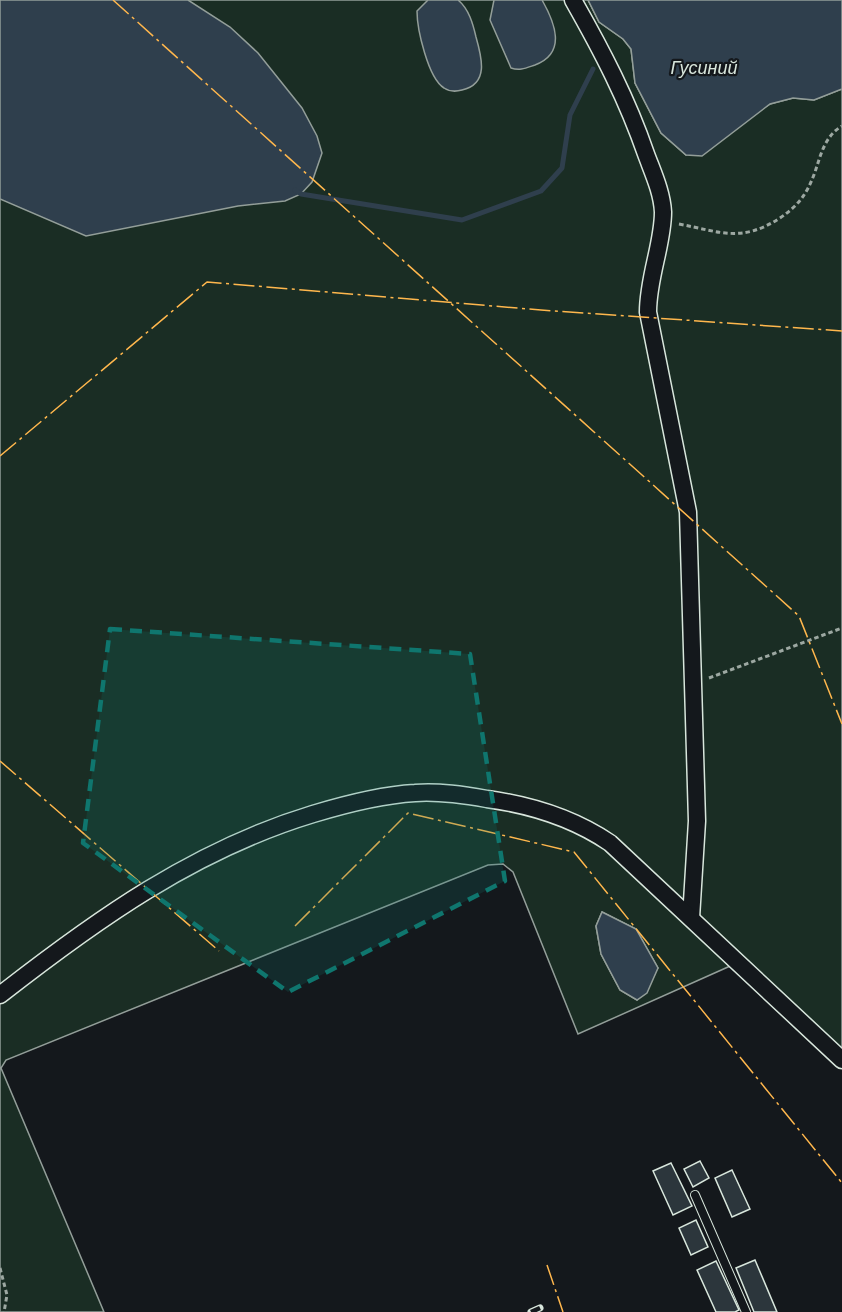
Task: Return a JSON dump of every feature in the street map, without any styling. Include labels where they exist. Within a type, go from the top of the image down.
[{"type":"street","points":[[573,0],[611,67],[626,100],[658,188],[662,221],[649,283],[648,312],[688,512],[695,684],[697,822],[691,918]]},
{"type":"street","points":[[0,995],[118,907],[215,852],[264,831],[342,806],[415,793],[498,800],[527,806],[576,823],[594,832],[625,855],[842,1060]]},
{"type":"lane","points":[[695,1195],[746,1312]]},
{"type":"path","points":[[662,221],[732,234],[745,234],[762,229],[802,200],[824,145],[835,130],[842,126]]},
{"type":"path","points":[[695,684],[842,628]]},
{"type":"path","points":[[0,1268],[8,1295],[4,1312]]},
{"type":"highlighted area","points":[[110,629],[470,654],[505,881],[288,992],[83,843]]},
{"type":"green space","points":[[0,0],[588,0],[599,22],[623,39],[631,49],[635,83],[661,133],[686,155],[770,104],[793,98],[814,100],[842,89],[842,1060],[737,963],[578,1034],[513,872],[503,864],[488,865],[6,1060],[1,1068],[104,1312],[0,1312]],"holes":[[[602,912],[636,929],[658,968],[637,1000],[620,990],[601,954],[596,926]]]},
{"type":"water","points":[[0,0],[188,0],[230,27],[258,53],[302,108],[317,136],[322,153],[312,182],[301,194],[285,201],[238,206],[86,236],[0,199]]},
{"type":"water","points":[[428,0],[458,0],[468,12],[481,61],[480,76],[471,87],[457,91],[444,88],[438,83],[428,64],[421,41],[417,11]]},
{"type":"water","points":[[494,0],[542,0],[551,18],[555,37],[555,45],[545,60],[523,69],[511,68],[490,20]]},
{"type":"water","name":"Гусиний","points":[[588,0],[842,0],[842,89],[814,100],[793,98],[770,104],[702,156],[686,155],[661,133],[635,83],[631,49],[623,39],[599,22]]},
{"type":"water","points":[[602,912],[636,929],[658,968],[647,993],[637,1000],[620,990],[601,954],[596,926]]},
{"type":"building","points":[[700,1161],[709,1178],[693,1187],[684,1169]]},
{"type":"building","points":[[671,1163],[692,1206],[673,1215],[653,1171]]},
{"type":"building","points":[[732,1170],[750,1209],[732,1217],[715,1178]]},
{"type":"building","points":[[696,1220],[708,1247],[691,1255],[679,1228]]},
{"type":"building","points":[[755,1260],[777,1312],[754,1312],[736,1268]]},
{"type":"building","points":[[716,1261],[739,1310],[735,1312],[716,1312],[697,1270]]},
{"type":"waterway","points":[[295,190],[301,194],[462,220],[541,191],[562,168],[570,115],[593,69]]},
{"type":"railway","points":[[531,1312],[540,1308]]},
{"type":"power","points":[[113,0],[799,616],[842,724]]},
{"type":"power","points":[[0,456],[207,282],[541,310],[842,331]]},
{"type":"power","points":[[0,761],[219,951]]},
{"type":"power","points":[[295,926],[408,813],[574,852],[842,1183]]},
{"type":"power","points":[[547,1265],[563,1312]]}]
